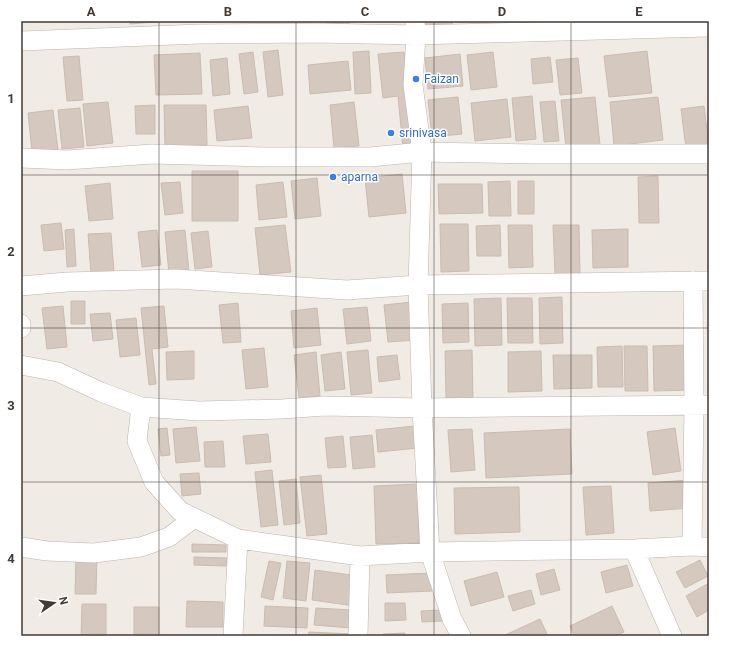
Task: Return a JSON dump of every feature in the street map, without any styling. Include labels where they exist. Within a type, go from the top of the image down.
[{"type":"street","points":[[21,41],[200,34],[316,33],[415,28],[709,27]]},
{"type":"street","points":[[415,28],[413,85],[422,152],[418,286],[422,408],[430,552],[452,619],[461,636]]},
{"type":"street","points":[[21,158],[66,160],[152,154],[266,157],[370,157],[422,152],[709,154]]},
{"type":"street","points":[[21,286],[67,282],[176,280],[347,290],[418,286],[701,282],[701,546],[634,549],[430,552],[360,556],[238,539],[180,511],[154,482],[137,441],[141,407]]},
{"type":"street","points":[[21,365],[58,372],[101,392],[141,407],[199,411],[282,409],[325,406],[422,408],[701,405]]},
{"type":"street","points":[[21,547],[47,551],[94,553],[141,547],[169,537],[194,518]]},
{"type":"street","points":[[233,636],[238,539]]},
{"type":"street","points":[[634,549],[672,636]]},
{"type":"street","points":[[358,636],[360,556]]},
{"type":"building","points":[[130,21],[167,21],[130,24]]},
{"type":"building","points":[[327,21],[349,21],[349,27],[327,28]]},
{"type":"building","points":[[416,21],[452,21],[453,31],[416,35]]},
{"type":"building","points":[[278,50],[283,95],[268,97],[263,52]]},
{"type":"building","points":[[369,51],[371,93],[355,94],[353,52]]},
{"type":"building","points":[[647,51],[652,93],[609,97],[604,56]]},
{"type":"building","points":[[253,52],[258,92],[244,94],[239,54]]},
{"type":"building","points":[[404,52],[414,148],[403,149],[398,96],[383,98],[378,54]]},
{"type":"building","points":[[493,52],[497,87],[471,90],[467,55]]},
{"type":"building","points":[[200,53],[202,94],[156,95],[154,55]]},
{"type":"building","points":[[460,54],[463,86],[428,89],[425,58]]},
{"type":"building","points":[[79,56],[83,100],[67,101],[63,57]]},
{"type":"building","points":[[550,57],[553,82],[533,84],[531,59]]},
{"type":"building","points":[[227,58],[230,94],[213,96],[210,60]]},
{"type":"building","points":[[578,58],[582,93],[560,95],[556,60]]},
{"type":"building","points":[[348,61],[351,90],[310,94],[308,65]]},
{"type":"building","points":[[532,96],[536,139],[516,141],[512,98]]},
{"type":"building","points":[[458,97],[462,134],[432,137],[428,100]]},
{"type":"building","points":[[595,97],[600,145],[566,148],[561,100]]},
{"type":"building","points":[[658,97],[663,140],[614,146],[610,102]]},
{"type":"building","points":[[507,99],[511,137],[475,141],[471,103]]},
{"type":"building","points":[[555,101],[559,141],[544,142],[540,102]]},
{"type":"building","points":[[108,102],[113,143],[87,146],[83,104]]},
{"type":"building","points":[[354,102],[359,146],[334,148],[330,105]]},
{"type":"building","points":[[155,105],[155,134],[136,134],[135,106]]},
{"type":"building","points":[[164,105],[206,105],[207,145],[165,146]]},
{"type":"building","points":[[248,106],[252,138],[217,141],[214,110]]},
{"type":"building","points":[[704,106],[709,146],[686,149],[681,109]]},
{"type":"building","points":[[80,108],[84,147],[62,149],[58,110]]},
{"type":"building","points":[[53,110],[58,150],[32,152],[28,113]]},
{"type":"building","points":[[192,171],[238,171],[238,221],[192,221]]},
{"type":"building","points":[[402,174],[406,213],[369,217],[365,178]]},
{"type":"building","points":[[658,176],[659,223],[639,223],[638,177]]},
{"type":"building","points":[[317,178],[321,216],[295,219],[291,181]]},
{"type":"building","points":[[510,181],[511,216],[489,216],[488,182]]},
{"type":"building","points":[[518,181],[534,181],[534,214],[518,214]]},
{"type":"building","points":[[180,182],[183,213],[165,215],[161,183]]},
{"type":"building","points":[[283,182],[287,217],[259,220],[256,185]]},
{"type":"building","points":[[110,183],[113,219],[89,221],[85,186]]},
{"type":"building","points":[[438,184],[482,184],[483,213],[439,214]]},
{"type":"building","points":[[61,223],[64,249],[44,251],[41,225]]},
{"type":"building","points":[[440,224],[468,224],[469,271],[441,272]]},
{"type":"building","points":[[285,225],[291,272],[260,275],[255,228]]},
{"type":"building","points":[[500,225],[501,256],[477,256],[476,226]]},
{"type":"building","points":[[508,225],[532,225],[533,267],[509,268]]},
{"type":"building","points":[[553,225],[579,225],[580,273],[555,274]]},
{"type":"building","points":[[74,229],[76,266],[67,267],[65,230]]},
{"type":"building","points":[[628,229],[628,267],[593,268],[592,230]]},
{"type":"building","points":[[157,230],[161,265],[142,267],[138,232]]},
{"type":"building","points":[[185,230],[189,272],[169,274],[165,232]]},
{"type":"building","points":[[208,231],[212,267],[195,269],[191,233]]},
{"type":"building","points":[[111,233],[114,272],[91,273],[88,234]]},
{"type":"building","points":[[562,297],[563,343],[540,344],[539,298]]},
{"type":"building","points":[[501,298],[502,345],[475,346],[474,299]]},
{"type":"building","points":[[507,298],[532,298],[533,343],[508,343]]},
{"type":"building","points":[[71,301],[85,301],[85,324],[71,324]]},
{"type":"building","points":[[412,302],[416,340],[388,342],[384,305]]},
{"type":"building","points":[[238,303],[241,342],[223,343],[219,305]]},
{"type":"building","points":[[468,303],[469,342],[443,343],[442,304]]},
{"type":"building","points":[[63,306],[67,347],[47,349],[42,308]]},
{"type":"building","points":[[164,306],[168,347],[152,349],[156,384],[149,385],[141,308]]},
{"type":"building","points":[[367,307],[371,341],[347,344],[343,309]]},
{"type":"building","points":[[317,308],[321,345],[294,348],[291,311]]},
{"type":"building","points":[[110,313],[113,339],[93,341],[90,314]]},
{"type":"building","points":[[136,318],[140,355],[120,357],[116,320]]},
{"type":"building","points":[[690,345],[692,390],[654,391],[653,346]]},
{"type":"building","points":[[622,346],[623,387],[598,387],[597,347]]},
{"type":"building","points":[[624,346],[647,346],[648,391],[625,391]]},
{"type":"building","points":[[264,348],[268,387],[246,389],[242,350]]},
{"type":"building","points":[[368,350],[372,393],[351,395],[347,352]]},
{"type":"building","points":[[472,350],[473,398],[446,398],[445,351]]},
{"type":"building","points":[[194,351],[194,379],[167,380],[166,352]]},
{"type":"building","points":[[541,351],[542,391],[508,392],[508,352]]},
{"type":"building","points":[[316,352],[320,396],[299,398],[294,355]]},
{"type":"building","points":[[341,352],[345,389],[325,391],[321,355]]},
{"type":"building","points":[[397,355],[400,379],[379,382],[377,357]]},
{"type":"building","points":[[553,355],[592,355],[592,388],[554,389]]},
{"type":"building","points":[[415,426],[418,448],[378,452],[376,430]]},
{"type":"building","points":[[196,427],[200,461],[176,463],[173,429]]},
{"type":"building","points":[[167,428],[170,455],[161,456],[158,429]]},
{"type":"building","points":[[675,428],[681,471],[653,475],[647,432]]},
{"type":"building","points":[[472,429],[475,470],[451,472],[448,430]]},
{"type":"building","points":[[570,429],[572,474],[486,478],[484,433]]},
{"type":"building","points":[[268,434],[271,462],[246,464],[243,436]]},
{"type":"building","points":[[372,435],[375,467],[353,469],[350,437]]},
{"type":"building","points":[[343,436],[346,467],[328,468],[325,438]]},
{"type":"building","points":[[223,441],[225,467],[205,467],[204,442]]},
{"type":"building","points":[[272,470],[278,525],[261,527],[255,472]]},
{"type":"building","points":[[199,473],[201,494],[182,496],[180,474]]},
{"type":"building","points":[[321,475],[327,534],[307,536],[300,477]]},
{"type":"building","points":[[296,479],[300,523],[284,525],[279,481]]},
{"type":"building","points":[[689,480],[691,508],[650,511],[648,483]]},
{"type":"building","points":[[417,484],[419,543],[376,544],[374,486]]},
{"type":"building","points":[[611,486],[614,533],[586,535],[583,487]]},
{"type":"building","points":[[519,487],[520,532],[455,534],[454,488]]},
{"type":"building","points":[[192,544],[226,545],[226,552],[192,552]]},
{"type":"building","points":[[76,556],[97,557],[96,594],[75,594]]},
{"type":"building","points":[[194,557],[227,558],[226,566],[194,565]]},
{"type":"building","points":[[700,560],[708,576],[685,588],[676,572]]},
{"type":"building","points":[[269,561],[281,563],[273,600],[261,597]]},
{"type":"building","points":[[287,561],[310,563],[306,601],[283,598]]},
{"type":"building","points":[[627,565],[633,586],[606,593],[601,572]]},
{"type":"building","points":[[554,569],[560,590],[541,595],[536,574]]},
{"type":"building","points":[[315,570],[358,576],[355,606],[312,600]]},
{"type":"building","points":[[497,572],[504,597],[471,606],[464,581]]},
{"type":"building","points":[[431,573],[432,591],[387,593],[386,575]]},
{"type":"building","points":[[709,583],[709,610],[697,617],[686,596]]},
{"type":"building","points":[[531,590],[535,604],[513,611],[508,596]]},
{"type":"building","points":[[187,601],[223,602],[223,627],[186,627]]},
{"type":"building","points":[[385,603],[405,603],[406,620],[385,621]]},
{"type":"building","points":[[82,604],[106,604],[106,636],[81,636]]},
{"type":"building","points":[[265,606],[308,608],[307,628],[264,626]]},
{"type":"building","points":[[612,606],[624,632],[615,636],[574,636],[570,626]]},
{"type":"building","points":[[134,607],[159,607],[159,636],[134,636]]},
{"type":"building","points":[[316,608],[352,610],[351,628],[314,625]]},
{"type":"building","points":[[442,610],[443,621],[422,622],[421,611]]},
{"type":"building","points":[[540,619],[548,636],[503,636]]},
{"type":"building","points":[[309,632],[352,634],[352,636],[308,636]]},
{"type":"building","points":[[405,633],[405,636],[383,636],[383,634]]},
{"type":"place","name":"Faizan","points":[[416,79]]},
{"type":"place","name":"srinivasa","points":[[391,133]]},
{"type":"place","name":"aparna","points":[[333,177]]}]
